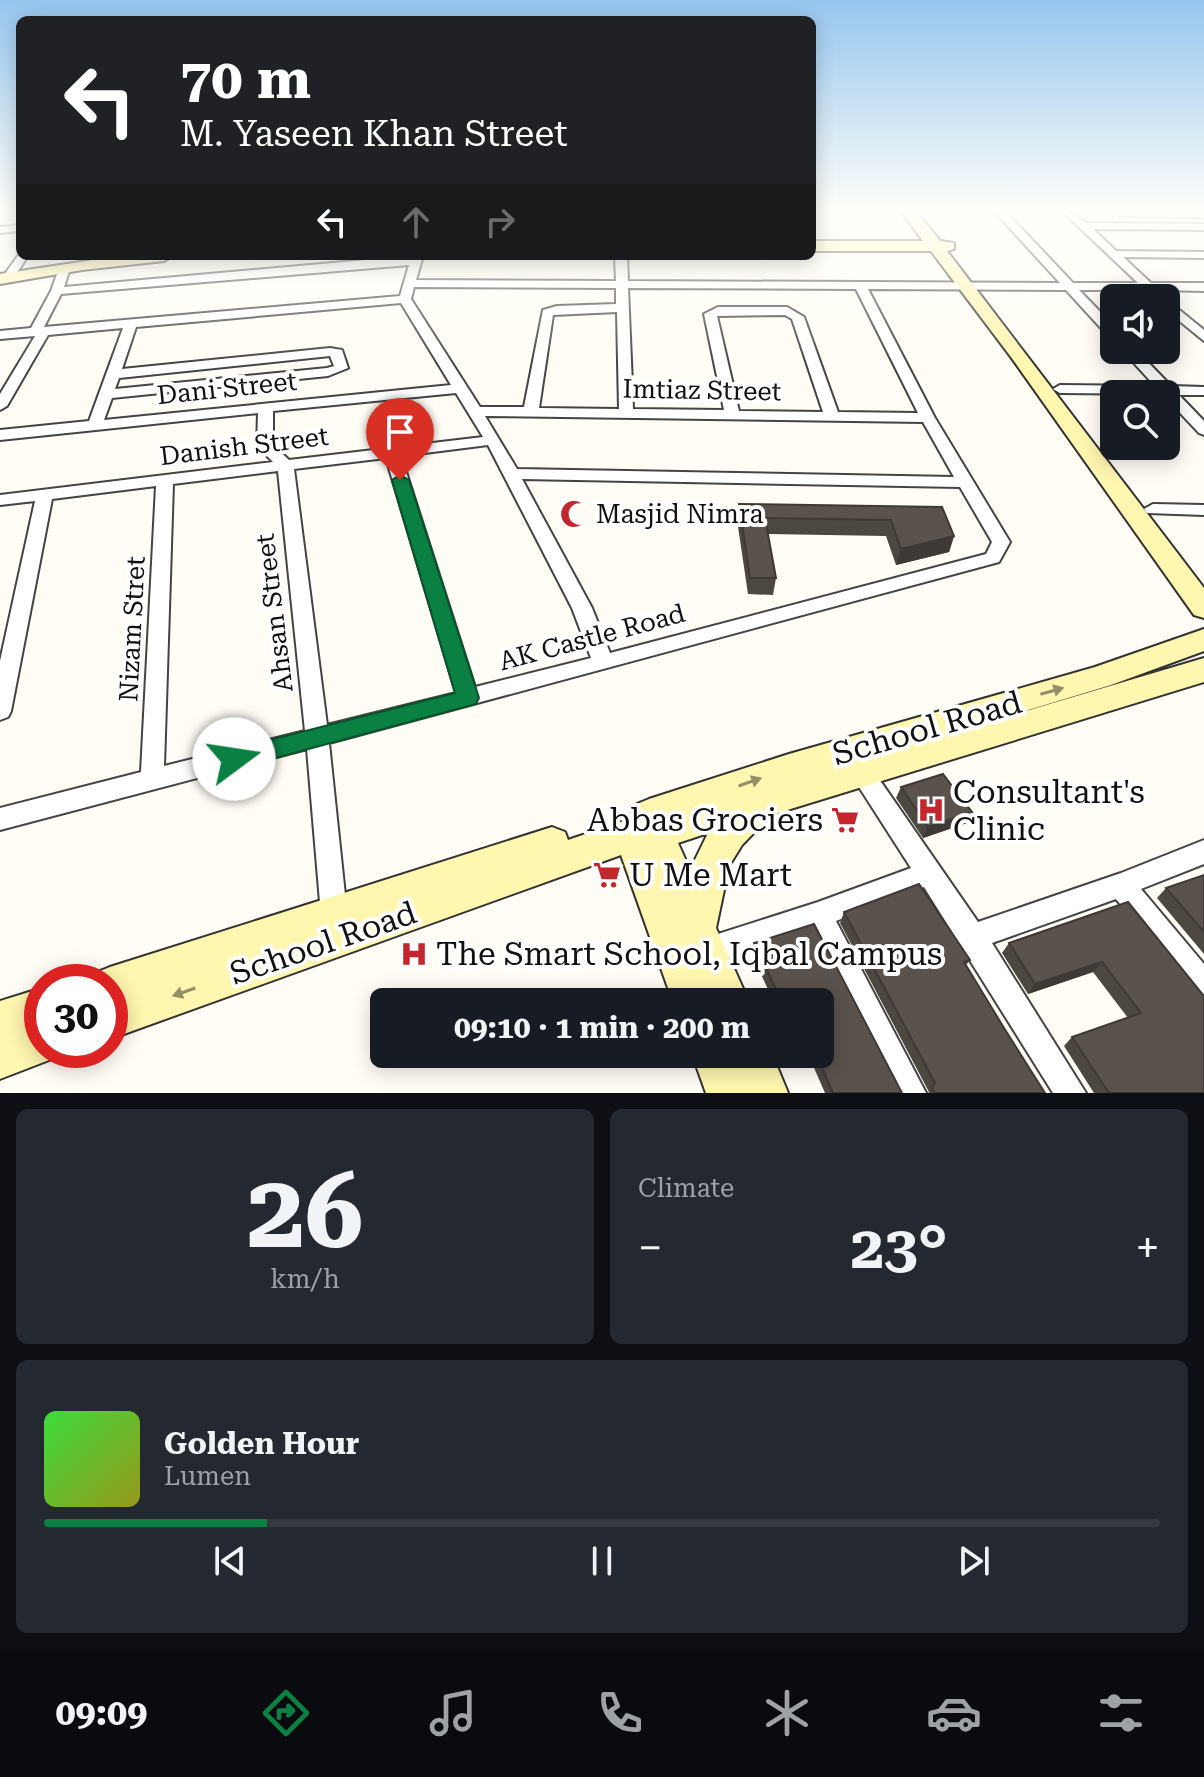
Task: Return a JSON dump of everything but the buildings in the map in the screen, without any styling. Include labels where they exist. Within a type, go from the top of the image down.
[{"type":"street","points":[[5,275],[77,262]]},
{"type":"street","points":[[5,275],[114,262]]},
{"type":"street","points":[[57,291],[372,262]]},
{"type":"street","points":[[415,262],[407,291],[459,388],[493,440],[582,608],[603,663]]},
{"type":"street","points":[[621,262],[626,413]]},
{"type":"street","points":[[954,262],[1192,571]]},
{"type":"street","points":[[1047,262],[1100,319]]},
{"type":"street","points":[[1121,262],[1145,284]]},
{"type":"street","points":[[0,406],[39,331],[64,268]]},
{"type":"street","points":[[0,335],[407,291],[622,285],[1100,286]]},
{"type":"street","points":[[972,285],[1060,389],[1153,509],[1192,571],[1204,608]]},
{"type":"street","points":[[861,286],[928,418],[965,482]]},
{"type":"street","points":[[1180,287],[1204,287]]},
{"type":"street","points":[[531,411],[547,313],[623,308]]},
{"type":"street","points":[[732,414],[710,314],[718,311],[787,311],[798,317],[832,417]]},
{"type":"street","points":[[1180,316],[1204,337]]},
{"type":"street","points":[[95,425],[131,323]]},
{"type":"street","points":[[106,394],[328,372],[341,368],[337,353],[330,352],[114,374]]},
{"type":"street","points":[[1142,364],[1158,380]]},
{"type":"street","name":"Dani Street","points":[[0,435],[459,388]]},
{"type":"street","points":[[1060,389],[1100,389]]},
{"type":"street","points":[[1180,390],[1204,391]]},
{"type":"street","points":[[1180,404],[1204,430]]},
{"type":"street","name":"Ahsan Street","points":[[266,409],[265,446],[285,465],[334,914]]},
{"type":"street","name":"Imtiaz Street","points":[[474,411],[928,418]]},
{"type":"street","name":"Danish Street","points":[[0,500],[493,440]]},
{"type":"street","points":[[392,453],[468,698]]},
{"type":"street","points":[[511,474],[965,482]]},
{"type":"street","name":"Nizam Stret","points":[[152,780],[165,480]]},
{"type":"street","name":"AK Castle Road","points":[[0,819],[980,563],[993,558],[1001,542],[965,482]]},
{"type":"street","points":[[0,711],[4,677],[45,494]]},
{"type":"street","points":[[1153,509],[1204,510]]},
{"type":"street","name":"School Road","points":[[128,996],[796,780],[1204,640]]},
{"type":"street","name":"School Road","points":[[128,995],[334,914],[639,829],[762,804],[796,780],[862,773],[1103,703],[1204,670]]},
{"type":"street","points":[[862,773],[972,937],[1071,1093]]},
{"type":"street","points":[[702,939],[701,888],[714,853],[735,825],[762,804]]},
{"type":"street","points":[[639,829],[702,939],[722,988]]},
{"type":"street","points":[[639,829],[690,988]]},
{"type":"street","points":[[972,937],[1121,885],[1204,852]]},
{"type":"street","points":[[702,939],[818,915],[929,873]]},
{"type":"street","points":[[1121,885],[1204,986]]},
{"type":"street","points":[[818,915],[911,1093]]},
{"type":"street","points":[[0,1022],[24,1015]]},
{"type":"street","points":[[0,1057],[24,1048]]},
{"type":"place","name":"Masjid Nimra","points":[[574,514]]},
{"type":"place","name":"Consultant's Clinic","points":[[931,810]]},
{"type":"place","name":"Abbas Grociers","points":[[845,820]]},
{"type":"place","name":"U Me Mart","points":[[607,875]]},
{"type":"place","name":"The Smart School, Iqbal Campus","points":[[414,954]]},
{"type":"route","points":[[234,759],[468,698],[400,480]]}]
